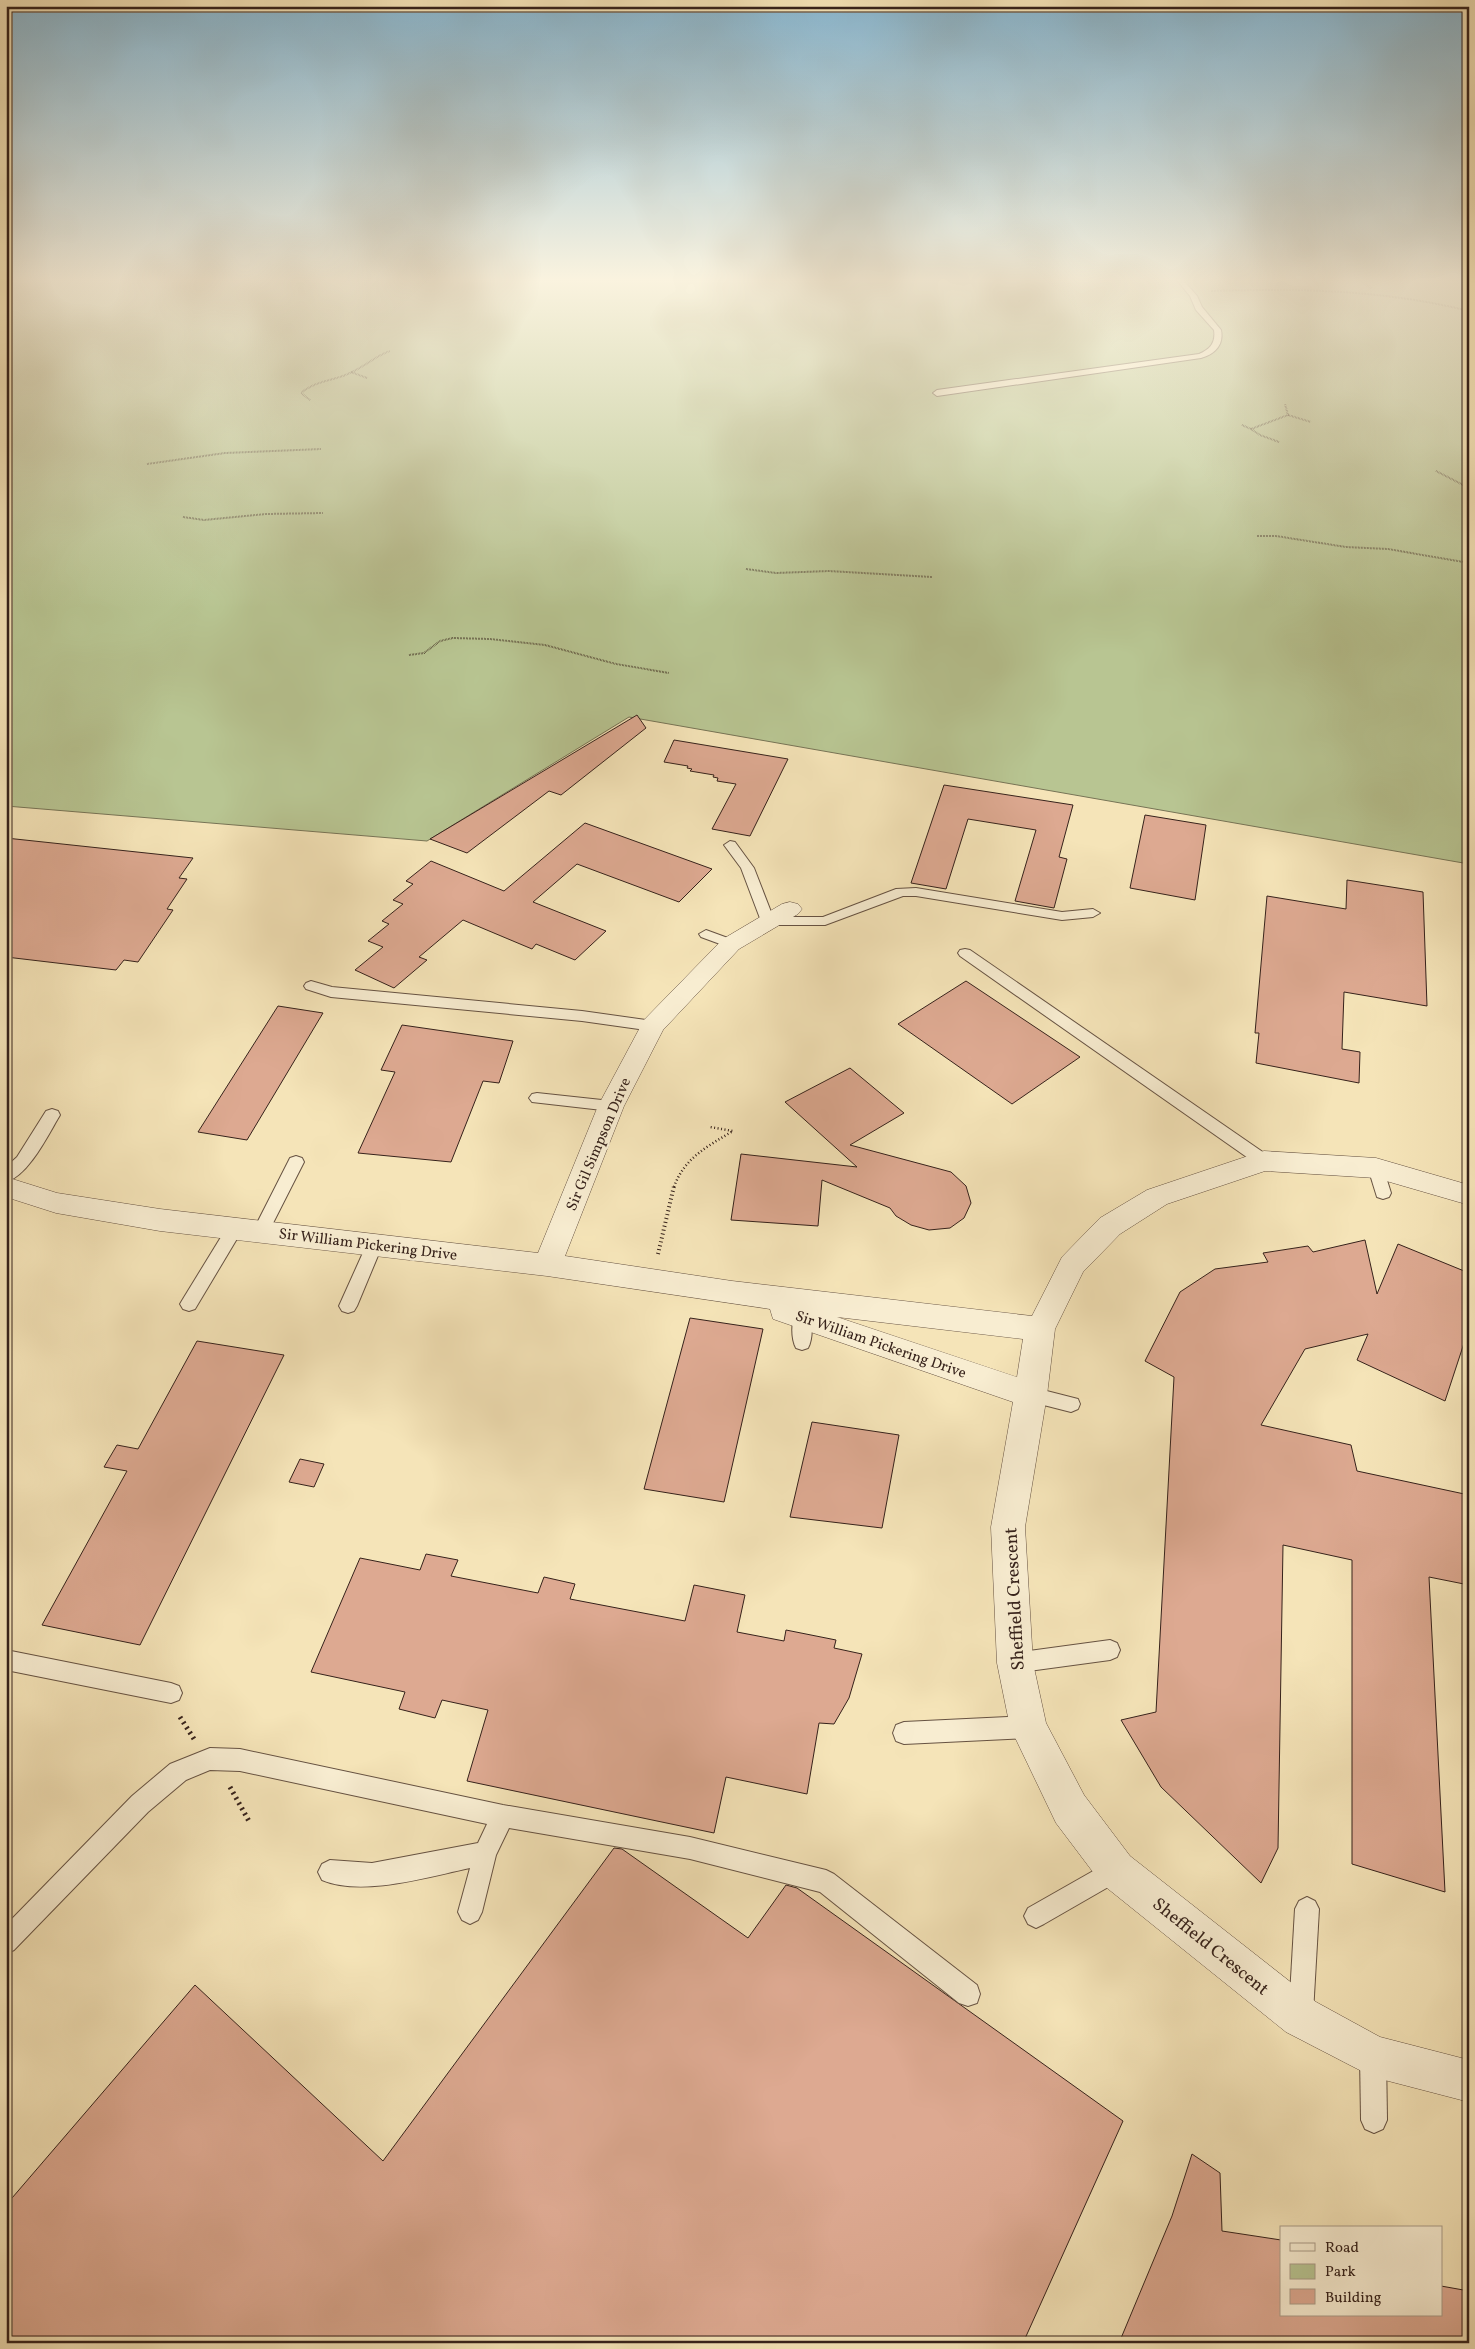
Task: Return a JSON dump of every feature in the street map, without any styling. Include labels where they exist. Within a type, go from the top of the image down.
[{"type":"street","name":"Sir Gil Simpson Drive","points":[[547,1265],[611,1106],[653,1026],[731,944],[790,909]]},
{"type":"street","name":"Sheffield Crescent","points":[[1469,1195],[1376,1168],[1264,1162],[1157,1198],[1110,1226],[1072,1265],[1040,1329],[1031,1395],[1008,1527],[1015,1663],[1028,1727],[1070,1809],[1116,1870],[1301,2017],[1373,2056],[1469,2081]]},
{"type":"street","name":"Sir William Pickering Drive","points":[[6,1186],[56,1203],[160,1220],[547,1265],[732,1293],[1040,1329]]},
{"type":"street","name":"Sir William Pickering Drive","points":[[732,1293],[802,1330],[1031,1395]]},
{"type":"lane","points":[[937,393],[961,390]]},
{"type":"lane","points":[[730,844],[747,868],[768,921],[825,922],[901,892],[982,898],[1062,916],[1093,913]]},
{"type":"lane","points":[[706,934],[731,944]]},
{"type":"lane","points":[[965,953],[1264,1162]]},
{"type":"lane","points":[[310,986],[331,992],[582,1016],[653,1026]]},
{"type":"lane","points":[[537,1098],[611,1106]]},
{"type":"lane","points":[[6,1176],[23,1161],[52,1115]]},
{"type":"lane","points":[[189,1304],[248,1229],[296,1162]]},
{"type":"lane","points":[[1376,1168],[1383,1193]]},
{"type":"lane","points":[[348,1306],[374,1246]]},
{"type":"lane","points":[[1031,1395],[1072,1404]]},
{"type":"lane","points":[[1015,1663],[1110,1650]]},
{"type":"lane","points":[[6,1660],[171,1693]]},
{"type":"lane","points":[[904,1733],[1028,1727]]},
{"type":"lane","points":[[6,1942],[140,1804],[178,1772],[210,1759],[240,1760],[503,1816],[690,1848],[826,1882],[968,1994]]},
{"type":"lane","points":[[470,1912],[485,1853],[503,1816]]},
{"type":"lane","points":[[330,1872],[372,1875],[416,1868],[485,1853]]},
{"type":"lane","points":[[1036,1916],[1116,1870]]},
{"type":"lane","points":[[1301,2017],[1306,1908]]},
{"type":"lane","points":[[1373,2056],[1374,2120]]},
{"type":"path","points":[[304,390],[301,393],[310,400]]},
{"type":"path","points":[[1285,404],[1288,415]]},
{"type":"path","points":[[1251,429],[1288,415],[1311,422]]},
{"type":"path","points":[[1242,424],[1260,435],[1279,442]]},
{"type":"path","points":[[147,464],[224,453],[321,449]]},
{"type":"path","points":[[1436,471],[1469,488]]},
{"type":"path","points":[[183,516],[204,520],[266,514],[323,513]]},
{"type":"path","points":[[1257,536],[1276,536],[1346,547],[1388,549],[1469,563]]},
{"type":"path","points":[[746,569],[776,572],[830,571],[932,577]]},
{"type":"path","points":[[409,655],[424,653],[440,641],[453,638],[490,639],[545,645],[616,664],[669,673]]},
{"type":"path","points":[[651,1281],[676,1182],[682,1168],[704,1149],[734,1131],[710,1127]]},
{"type":"path","points":[[171,1693],[173,1706],[200,1748]]},
{"type":"path","points":[[228,1784],[250,1823]]},
{"type":"green space","points":[[6,390],[1469,390],[1469,864],[629,717],[427,841],[6,806]]},
{"type":"building","points":[[637,715],[646,728],[561,795],[549,791],[467,853],[430,839]]},
{"type":"building","points":[[674,740],[788,759],[750,836],[712,829],[736,784],[717,781],[718,778],[713,777],[714,775],[690,771],[692,769],[687,768],[688,766],[664,762]]},
{"type":"building","points":[[944,785],[1073,805],[1059,857],[1067,859],[1054,908],[1015,901],[1036,830],[968,819],[946,889],[911,883]]},
{"type":"building","points":[[1145,815],[1206,825],[1195,900],[1130,888]]},
{"type":"building","points":[[585,823],[712,869],[679,902],[577,864],[533,902],[606,931],[575,960],[536,944],[532,949],[463,920],[419,957],[427,960],[394,988],[355,970],[383,947],[368,941],[389,924],[382,921],[403,904],[393,900],[413,884],[406,881],[431,861],[504,891]]},
{"type":"building","points":[[6,838],[193,858],[179,878],[187,879],[167,909],[173,910],[138,962],[124,960],[116,970],[6,957]]},
{"type":"building","points":[[1347,880],[1423,892],[1427,1006],[1344,992],[1342,1049],[1360,1052],[1359,1083],[1256,1063],[1259,1033],[1255,1033],[1267,896],[1346,909]]},
{"type":"building","points":[[966,981],[1080,1057],[1012,1104],[898,1024]]},
{"type":"building","points":[[278,1006],[323,1013],[247,1140],[198,1132]]},
{"type":"building","points":[[402,1025],[513,1041],[499,1083],[483,1081],[451,1162],[358,1153],[395,1072],[381,1070]]},
{"type":"building","points":[[850,1068],[904,1113],[850,1145],[951,1172],[966,1186],[971,1203],[964,1218],[950,1228],[929,1230],[911,1225],[896,1216],[890,1208],[822,1180],[818,1226],[731,1220],[741,1154],[857,1167],[785,1102]]},
{"type":"building","points":[[1365,1240],[1377,1294],[1398,1244],[1469,1273],[1469,1328],[1445,1401],[1357,1360],[1368,1334],[1305,1349],[1261,1425],[1351,1445],[1357,1471],[1469,1495],[1469,1585],[1429,1577],[1445,1892],[1352,1864],[1352,1560],[1283,1545],[1278,1848],[1261,1883],[1161,1787],[1121,1720],[1156,1712],[1174,1377],[1145,1361],[1180,1292],[1215,1269],[1268,1262],[1263,1253],[1308,1246],[1313,1252]]},
{"type":"building","points":[[690,1318],[763,1329],[724,1502],[644,1489]]},
{"type":"building","points":[[197,1341],[284,1355],[140,1645],[42,1625],[127,1471],[104,1467],[117,1445],[138,1449]]},
{"type":"building","points":[[812,1422],[899,1435],[882,1528],[790,1517]]},
{"type":"building","points":[[300,1459],[324,1464],[314,1487],[289,1482]]},
{"type":"building","points":[[426,1554],[458,1560],[451,1576],[538,1593],[544,1577],[575,1584],[570,1599],[685,1621],[694,1585],[745,1595],[737,1632],[784,1641],[786,1630],[836,1640],[834,1648],[862,1654],[849,1698],[834,1724],[819,1723],[807,1794],[726,1777],[714,1833],[467,1781],[488,1710],[442,1700],[435,1718],[399,1709],[405,1692],[311,1672],[360,1558],[420,1570]]},
{"type":"building","points":[[614,1848],[622,1849],[748,1938],[786,1885],[797,1888],[1123,2121],[1023,2343],[6,2343],[6,2205],[195,1985],[383,2161]]},
{"type":"building","points":[[1192,2154],[1220,2173],[1222,2231],[1280,2240],[1280,2316],[1442,2316],[1442,2286],[1469,2291],[1469,2343],[1119,2343],[1172,2216]]}]
